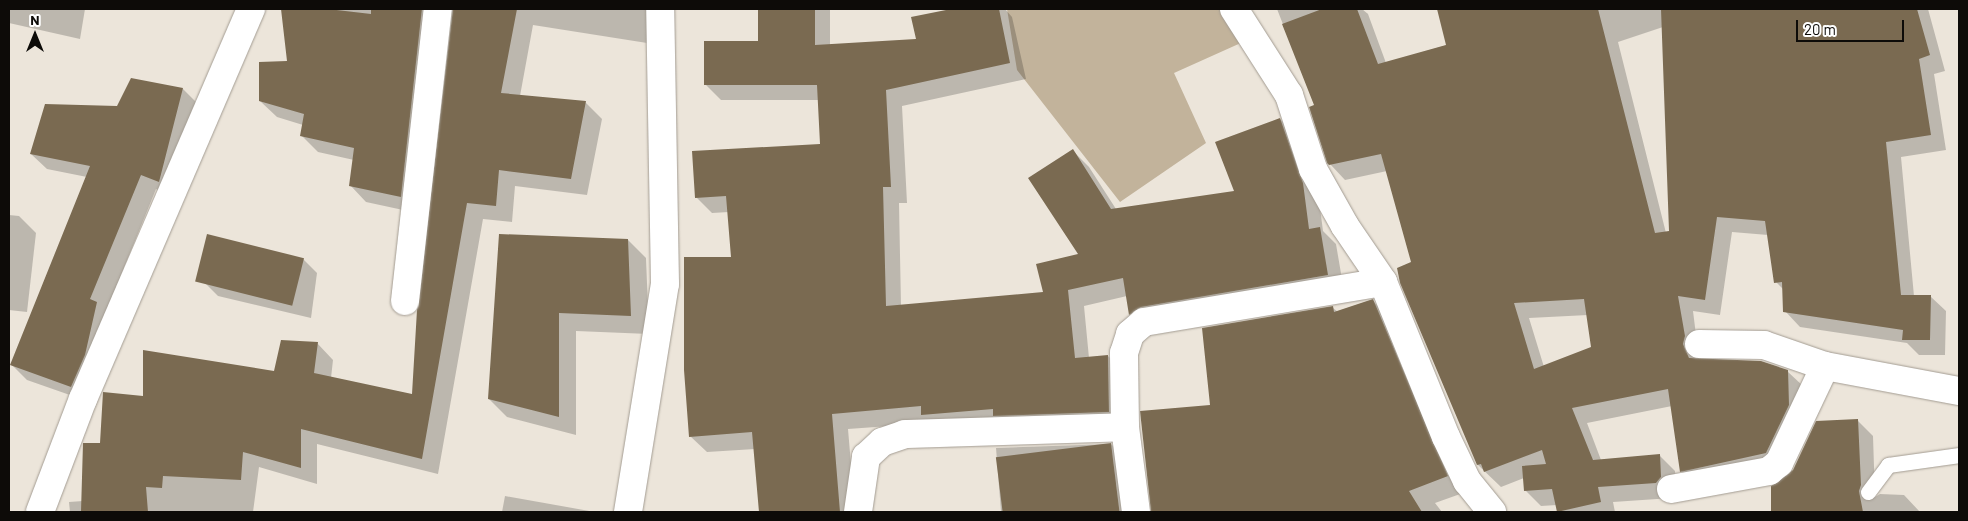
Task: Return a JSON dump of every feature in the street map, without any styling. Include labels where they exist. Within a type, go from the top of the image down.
[{"type":"street","points":[[40,512],[82,399],[251,9]]},
{"type":"street","points":[[405,301],[438,9]]},
{"type":"street","points":[[628,512],[665,284],[660,9]]},
{"type":"street","points":[[1234,9],[1289,95],[1313,169],[1345,226],[1383,282],[1467,481],[1492,512]]},
{"type":"street","points":[[1136,512],[1125,427],[1124,353],[1130,334],[1144,322],[1383,282]]},
{"type":"street","points":[[1699,344],[1764,345],[1824,366],[1959,391]]},
{"type":"street","points":[[1671,489],[1769,471],[1779,463],[1824,366]]},
{"type":"street","points":[[858,512],[866,458],[882,442],[905,434],[1125,427]]},
{"type":"lane","points":[[1868,492],[1888,465],[1959,455]]},
{"type":"shaded area","points":[[1007,9],[1227,9],[1243,42],[1174,73],[1206,143],[1120,202],[1017,70]]},
{"type":"building","points":[[281,9],[328,9],[371,14],[371,9],[422,9],[401,197],[349,186],[354,148],[300,136],[304,114],[259,101],[259,62],[287,61]]},
{"type":"building","points":[[453,9],[517,9],[501,93],[586,101],[571,179],[499,170],[496,206],[467,203],[422,459],[301,429],[301,468],[243,452],[241,480],[163,476],[162,488],[146,487],[148,512],[81,512],[83,443],[100,443],[103,392],[143,396],[143,350],[274,371],[281,340],[318,342],[314,373],[412,394],[417,310]]},
{"type":"building","points":[[758,9],[815,9],[815,45],[916,39],[911,17],[951,9],[999,9],[1010,63],[886,90],[891,187],[883,187],[886,306],[1043,292],[1036,264],[1078,254],[1028,178],[1073,149],[1111,209],[1234,191],[1215,142],[1280,118],[1303,183],[1309,229],[1320,227],[1328,275],[1141,307],[1129,315],[1123,278],[1068,290],[1075,358],[1108,355],[1109,412],[993,416],[993,409],[921,415],[921,406],[832,414],[840,512],[759,512],[752,432],[689,437],[684,370],[684,257],[731,257],[726,196],[695,198],[692,151],[820,144],[817,85],[704,85],[704,41],[758,41]]},
{"type":"building","points":[[1322,9],[1357,9],[1378,64],[1446,45],[1437,9],[1598,9],[1655,233],[1669,231],[1661,9],[1917,9],[1930,55],[1919,59],[1931,135],[1886,142],[1901,295],[1931,295],[1930,340],[1902,340],[1903,330],[1783,312],[1782,282],[1774,283],[1765,221],[1717,217],[1705,300],[1678,296],[1685,336],[1683,344],[1689,358],[1761,361],[1788,370],[1789,405],[1766,453],[1680,472],[1668,389],[1572,408],[1593,460],[1660,454],[1661,477],[1656,483],[1598,487],[1601,502],[1557,512],[1552,489],[1524,491],[1522,466],[1546,464],[1542,450],[1484,472],[1481,464],[1477,465],[1400,283],[1397,268],[1411,262],[1381,154],[1329,165],[1327,163],[1309,107],[1314,105],[1282,24]],"holes":[[[1584,299],[1591,347],[1534,369],[1514,303]]]},
{"type":"building","points":[[131,78],[183,88],[159,182],[141,175],[90,299],[97,302],[85,355],[71,387],[10,365],[90,166],[30,154],[45,104],[117,106]]},
{"type":"building","points":[[207,234],[304,258],[292,306],[195,282]]},
{"type":"building","points":[[499,234],[628,239],[631,316],[559,313],[559,417],[488,399]]},
{"type":"building","points":[[1373,299],[1448,476],[1409,491],[1422,512],[1151,512],[1140,411],[1210,405],[1202,328],[1333,306],[1334,312]]},
{"type":"building","points":[[1858,419],[1861,485],[1859,491],[1863,512],[1771,512],[1771,486],[1793,470],[1816,421]]},
{"type":"building","points":[[1111,443],[1119,512],[1003,512],[996,457]]}]
